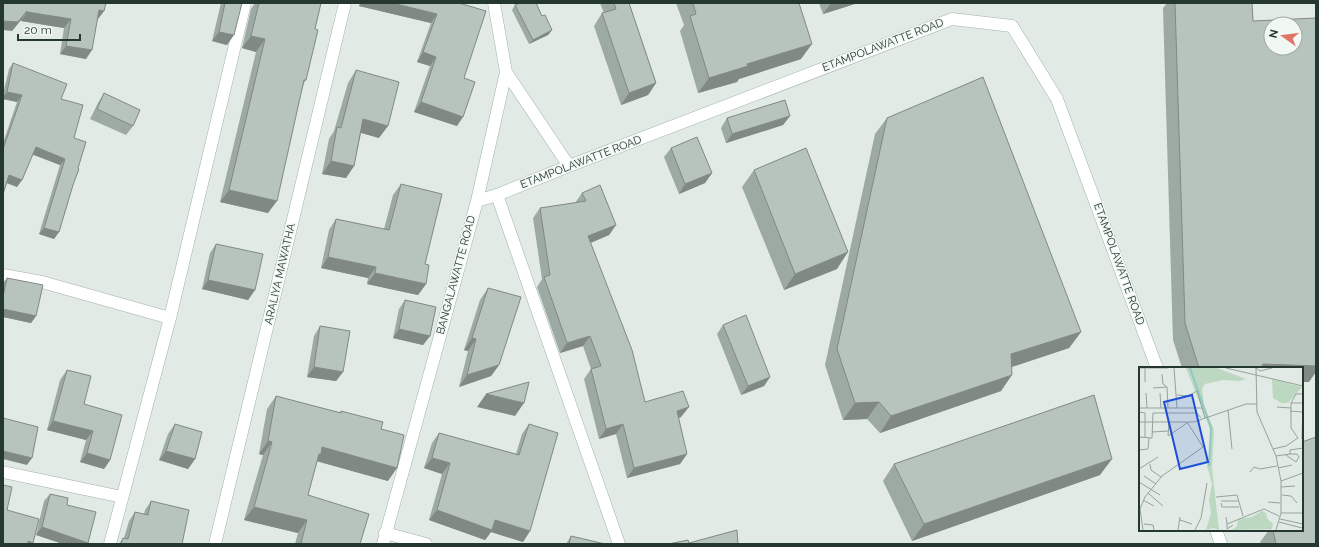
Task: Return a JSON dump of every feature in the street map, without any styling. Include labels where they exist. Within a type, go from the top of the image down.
[{"type":"street","points":[[110,544],[170,318],[245,3]]},
{"type":"street","name":"ARALIYA MAWATHA","points":[[215,544],[345,3]]},
{"type":"street","name":"BANGALAWATTE ROAD","points":[[384,539],[477,201],[506,72],[494,3]]},
{"type":"street","name":"ETAMPOLAWATTE ROAD","points":[[477,201],[497,195],[952,19],[1012,26],[1057,99],[1157,367]]},
{"type":"street","points":[[506,72],[569,166]]},
{"type":"street","points":[[497,195],[619,544]]},
{"type":"street","points":[[3,274],[42,282],[170,318]]},
{"type":"street","points":[[3,472],[122,497]]},
{"type":"street","points":[[1216,531],[1221,544]]},
{"type":"street","points":[[384,539],[426,544]]},
{"type":"building","points":[[3,3],[106,3],[104,11],[99,10],[92,50],[66,46],[71,19],[27,11],[18,22],[3,21]]},
{"type":"building","points":[[225,3],[242,3],[234,35],[219,32]]},
{"type":"building","points":[[259,3],[321,3],[315,29],[318,30],[306,80],[304,80],[277,201],[229,190],[265,39],[251,36]]},
{"type":"building","points":[[392,3],[459,3],[486,11],[464,78],[475,82],[463,117],[421,102],[436,57],[423,52],[437,14]]},
{"type":"building","points":[[520,3],[536,3],[542,16],[545,15],[552,30],[533,40],[515,5]]},
{"type":"building","points":[[614,3],[629,3],[656,83],[629,93],[602,13],[616,9]]},
{"type":"building","points":[[693,3],[799,3],[812,44],[747,64],[748,66],[709,78],[690,16],[696,14]]},
{"type":"building","points":[[1175,3],[1252,3],[1253,21],[1263,21],[1263,56],[1303,56],[1303,19],[1316,18],[1316,366],[1263,364],[1262,367],[1199,367],[1185,323]]},
{"type":"building","points":[[13,63],[67,84],[61,99],[83,105],[74,138],[86,142],[59,232],[44,228],[65,159],[36,147],[22,180],[9,175],[3,194],[3,149],[22,95],[7,92]]},
{"type":"building","points":[[356,70],[399,82],[388,126],[363,119],[354,166],[331,161],[337,127],[341,128]]},
{"type":"building","points":[[983,77],[1081,332],[1011,354],[1012,375],[891,416],[879,402],[855,403],[837,349],[887,118]]},
{"type":"building","points":[[104,93],[140,110],[133,126],[97,109]]},
{"type":"building","points":[[785,100],[790,116],[732,134],[727,118]]},
{"type":"building","points":[[697,137],[712,173],[685,184],[671,148]]},
{"type":"building","points":[[806,148],[848,252],[795,274],[754,170]]},
{"type":"building","points":[[401,184],[442,194],[425,264],[429,265],[426,284],[375,273],[376,267],[328,257],[336,219],[389,230]]},
{"type":"building","points":[[600,185],[616,225],[588,236],[632,350],[645,402],[683,391],[689,407],[677,411],[687,454],[634,468],[623,424],[606,429],[591,369],[601,366],[590,336],[567,343],[544,277],[550,275],[540,208],[586,201],[582,193]]},
{"type":"building","points":[[216,244],[263,254],[255,290],[208,280]]},
{"type":"building","points":[[7,278],[43,285],[36,316],[3,309],[3,296]]},
{"type":"building","points":[[488,288],[521,297],[499,365],[467,375],[476,339],[472,338]]},
{"type":"building","points":[[405,300],[436,307],[430,336],[399,329]]},
{"type":"building","points":[[746,315],[770,377],[748,386],[723,325]]},
{"type":"building","points":[[320,326],[350,331],[343,372],[314,367]]},
{"type":"building","points":[[67,370],[91,376],[84,404],[122,415],[110,460],[87,453],[93,431],[53,421]]},
{"type":"building","points":[[529,382],[524,403],[486,394]]},
{"type":"building","points":[[1094,395],[1112,459],[924,524],[894,464]]},
{"type":"building","points":[[276,396],[383,422],[381,429],[404,435],[397,468],[322,447],[321,454],[319,454],[308,495],[369,514],[360,544],[301,543],[307,520],[254,507],[272,442],[268,441]]},
{"type":"building","points":[[3,418],[38,427],[32,458],[3,451]]},
{"type":"building","points":[[175,424],[202,432],[195,459],[166,451]]},
{"type":"building","points":[[529,424],[558,433],[530,531],[495,520],[492,530],[437,510],[450,463],[432,458],[439,433],[519,455]]},
{"type":"building","points":[[1316,437],[1316,544],[1276,544],[1273,531],[1303,531],[1303,442]]},
{"type":"building","points":[[3,485],[12,487],[7,510],[39,519],[33,543],[28,541],[28,544],[3,544]]},
{"type":"building","points":[[50,494],[68,498],[67,505],[96,512],[88,543],[42,527]]},
{"type":"building","points":[[151,501],[189,510],[182,544],[121,544],[123,538],[128,539],[135,512],[148,515]]},
{"type":"building","points":[[737,530],[738,544],[668,544],[688,540],[689,543]]},
{"type":"building","points":[[571,536],[605,544],[569,544]]}]
